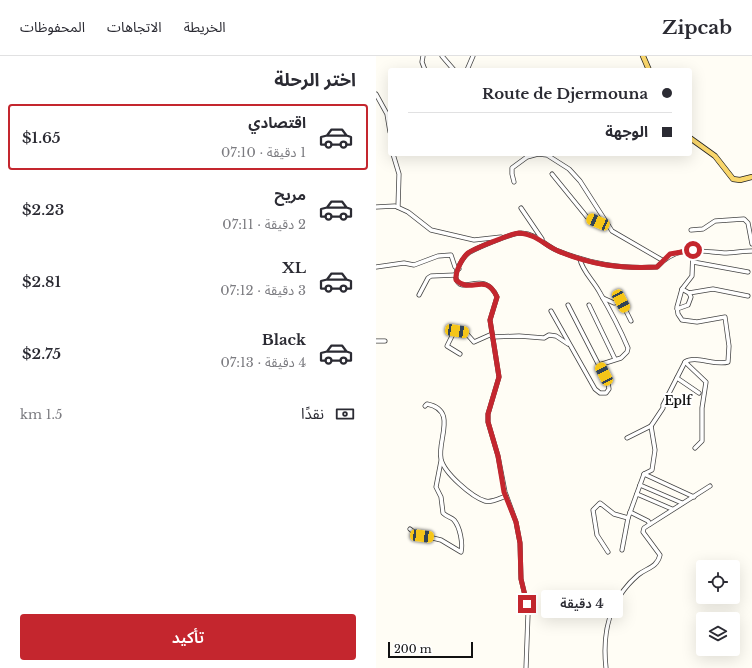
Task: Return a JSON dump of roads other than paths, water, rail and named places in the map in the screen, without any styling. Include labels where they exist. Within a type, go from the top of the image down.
[{"type":"main road","points":[[643,56],[648,68]]},
{"type":"main road","points":[[692,139],[715,156],[733,179],[740,180],[752,177]]},
{"type":"street","points":[[423,56],[422,62],[424,68]]},
{"type":"street","points":[[442,56],[452,68]]},
{"type":"street","points":[[468,68],[473,56]]},
{"type":"street","points":[[376,94],[387,114],[388,120]]},
{"type":"street","points":[[394,156],[399,174],[398,207]]},
{"type":"street","points":[[514,182],[512,168],[527,157],[532,156]]},
{"type":"street","points":[[549,156],[569,169],[580,181],[612,231],[662,260]]},
{"type":"street","points":[[552,174],[587,217],[608,226]]},
{"type":"street","points":[[376,207],[398,207],[413,215],[431,230],[474,240],[504,237]]},
{"type":"street","points":[[521,208],[543,240],[550,247],[603,266],[639,268],[657,267],[662,260],[670,254],[693,250],[725,253],[752,252]]},
{"type":"street","points":[[691,230],[703,229],[715,221],[744,219],[749,226],[752,244]]},
{"type":"street","points":[[526,668],[527,604],[521,579],[520,543],[516,522],[506,496],[488,422],[488,414],[499,377],[499,368],[490,320],[497,297],[490,286],[485,283],[465,286],[456,280],[456,275],[468,253],[504,237],[519,233],[543,240]]},
{"type":"street","points":[[627,438],[651,426],[663,408],[663,405],[685,362],[693,359],[713,363],[728,362],[727,327],[725,317],[697,322],[682,320],[677,309],[682,289],[692,276],[693,250]]},
{"type":"street","points":[[376,267],[404,263],[418,264],[424,260],[451,255],[455,267],[458,270],[459,268]]},
{"type":"street","points":[[580,259],[581,266],[587,272],[603,298],[628,348],[625,355],[599,364]]},
{"type":"street","points":[[693,262],[748,272]]},
{"type":"street","points":[[419,295],[428,278],[432,276],[456,275]]},
{"type":"street","points":[[682,289],[689,292],[713,288],[748,296]]},
{"type":"street","points":[[677,309],[688,305],[691,297],[689,292]]},
{"type":"street","points":[[603,298],[614,303],[621,301],[631,321]]},
{"type":"street","points":[[551,311],[595,389],[600,393],[606,393],[609,389],[608,383],[568,304]]},
{"type":"street","points":[[589,305],[615,359]]},
{"type":"street","points":[[460,354],[447,346],[454,332],[466,333],[474,342],[492,336],[544,338],[556,336],[569,344]]},
{"type":"street","points":[[376,341],[385,340]]},
{"type":"street","points":[[685,362],[706,382],[702,408],[702,441],[695,448]]},
{"type":"street","points":[[677,378],[700,393]]},
{"type":"street","points":[[410,529],[416,534],[441,540],[461,552],[462,547],[457,525],[454,520],[444,513],[441,497],[436,487],[441,461],[444,420],[440,411],[435,406],[427,404],[425,406]]},
{"type":"street","points":[[622,550],[630,512],[644,474],[652,470],[655,459],[651,426]]},
{"type":"street","points":[[441,461],[445,468],[466,489],[485,501],[492,502],[506,496]]},
{"type":"street","points":[[644,474],[694,497]]},
{"type":"street","points":[[640,485],[682,503]]},
{"type":"street","points":[[606,668],[605,652],[607,620],[612,609],[638,574],[657,564],[659,561],[660,555],[643,532],[644,528],[710,486]]},
{"type":"street","points":[[637,494],[672,509]]},
{"type":"street","points":[[608,552],[597,535],[593,510],[600,502],[614,514],[628,518]]},
{"type":"street","points":[[630,512],[648,521],[650,524]]},
{"type":"district","name":"Eplf","points":[[678,400]]}]
